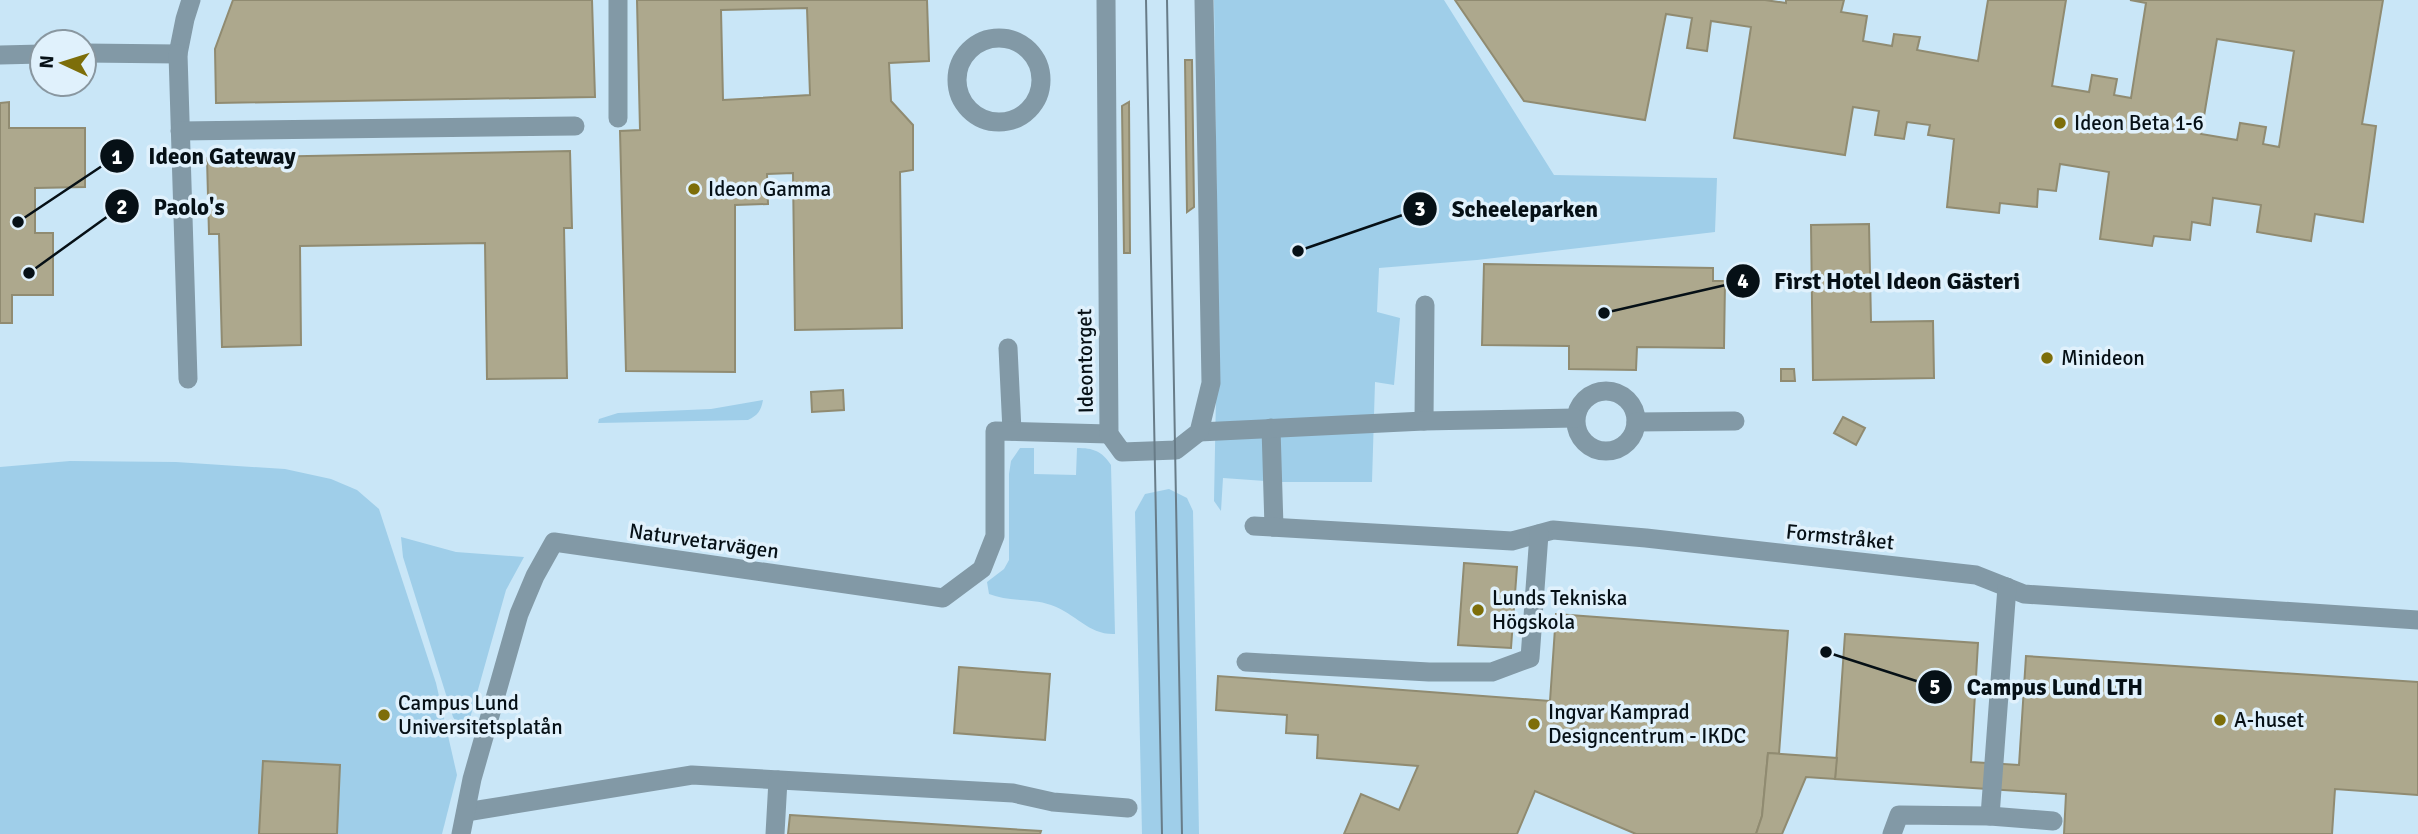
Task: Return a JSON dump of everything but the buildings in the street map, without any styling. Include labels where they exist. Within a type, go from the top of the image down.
[{"type":"street","points":[[188,379],[178,54],[184,19],[191,0]]},
{"type":"street","points":[[618,0],[618,118]]},
{"type":"street","name":"Ideontorget","points":[[1106,0],[1109,434],[1122,452],[1176,450],[1199,432]]},
{"type":"street","points":[[1204,0],[1211,383],[1199,432],[1424,421],[1575,418]]},
{"type":"street","points":[[996,38],[1018,42],[1027,49],[1035,57],[1041,79],[1036,101],[1029,110],[1009,122],[986,121],[974,115],[965,106],[956,82],[964,57],[983,41],[996,38]]},
{"type":"street","points":[[0,55],[28,54]]},
{"type":"street","points":[[98,54],[178,54]]},
{"type":"street","points":[[180,131],[575,126]]},
{"type":"street","points":[[1424,421],[1425,305]]},
{"type":"street","points":[[1009,348],[1004,431],[1109,434]]},
{"type":"street","points":[[1602,390],[1622,395],[1630,402],[1636,422],[1627,443],[1618,449],[1606,451],[1595,449],[1581,438],[1575,418],[1582,402],[1602,390]]},
{"type":"street","points":[[1636,422],[1735,421]]},
{"type":"street","name":"Formstråket","points":[[1271,428],[1264,527],[1512,541],[1553,530],[1976,575],[2024,594],[2418,620]]},
{"type":"street","name":"Naturvetarvägen","points":[[461,834],[472,779],[519,614],[535,576],[555,542],[943,598],[982,569],[995,536],[1004,431]]},
{"type":"street","points":[[1245,662],[1429,672],[1492,672],[1530,658],[1539,534]]},
{"type":"street","points":[[1990,817],[2007,587]]},
{"type":"street","points":[[466,812],[692,775],[1013,793],[1053,802],[1128,808]]},
{"type":"street","points":[[775,834],[778,780]]},
{"type":"street","points":[[1892,834],[1899,815],[2053,821]]},
{"type":"shaded area","points":[[1214,0],[1444,0],[1554,175],[1717,178],[1715,232],[1477,260],[1379,268],[1377,312],[1400,318],[1394,385],[1375,382],[1372,482],[1281,482],[1223,478],[1221,511],[1214,501],[1218,290]]},
{"type":"shaded area","points":[[763,400],[758,412],[748,420],[598,423],[599,419],[618,413],[711,409]]},
{"type":"shaded area","points":[[1020,448],[1034,448],[1034,474],[1076,475],[1077,448],[1097,451],[1111,465],[1115,634],[1090,628],[1051,605],[989,594],[987,582],[1004,569],[1009,560],[1009,474],[1011,461]]},
{"type":"shaded area","points":[[70,461],[176,462],[285,469],[331,479],[357,490],[379,509],[436,683],[457,775],[442,834],[0,834],[0,467]]},
{"type":"shaded area","points":[[1169,489],[1187,498],[1193,511],[1199,834],[1142,834],[1135,512],[1145,494]]},
{"type":"shaded area","points":[[401,537],[456,552],[524,557],[506,590],[465,736],[453,717],[403,557]]},
{"type":"tram line","points":[[1146,0],[1162,834]]},
{"type":"tram line","points":[[1167,0],[1182,834]]},
{"type":"place","name":"Ideon Beta 1-6","points":[[2060,123]]},
{"type":"place","name":"Ideon Gamma","points":[[694,189]]},
{"type":"place","name":"Ideon Gateway","points":[[18,222]]},
{"type":"place","name":"Scheeleparken","points":[[1298,251]]},
{"type":"place","name":"Paolo's","points":[[29,273]]},
{"type":"place","name":"First Hotel Ideon Gästeri","points":[[1604,313]]},
{"type":"place","name":"Minideon","points":[[2047,358]]},
{"type":"place","name":"Lunds Tekniska Högskola","points":[[1478,610]]},
{"type":"place","name":"Campus Lund LTH","points":[[1826,652]]},
{"type":"place","name":"Campus Lund Universitetsplatån","points":[[384,715]]},
{"type":"place","name":"A-huset","points":[[2220,720]]},
{"type":"place","name":"Ingvar Kamprad Designcentrum - IKDC","points":[[1534,724]]}]
